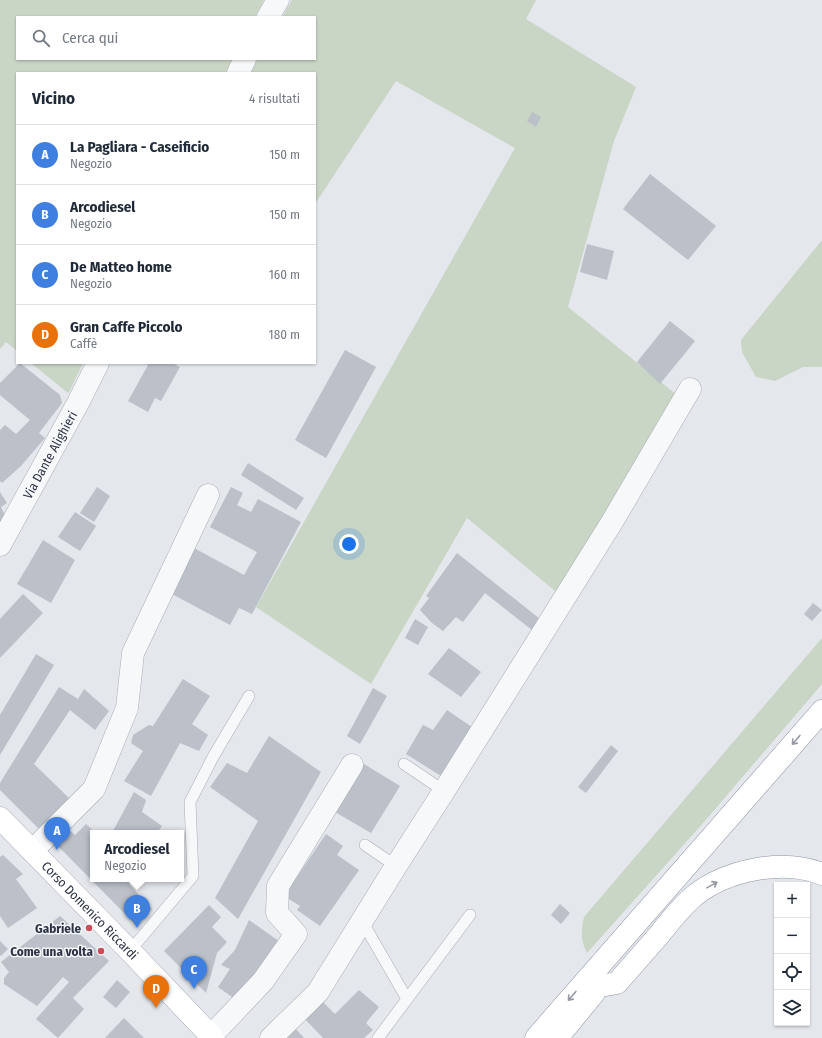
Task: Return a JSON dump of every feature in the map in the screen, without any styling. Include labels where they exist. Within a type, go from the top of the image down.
[{"type":"main road","points":[[557,1038],[822,711]]},
{"type":"main road","points":[[605,978],[822,732]]},
{"type":"main road","name":"Corso Domenico Riccardi","points":[[0,818],[130,950],[212,1037]]},
{"type":"main road","points":[[536,1038],[677,914],[695,896],[713,884],[732,876],[765,867],[792,867],[822,874]]},
{"type":"street","points":[[269,16],[278,0]]},
{"type":"street","points":[[238,72],[244,60]]},
{"type":"street","name":"Via Dante Alighieri","points":[[0,545],[78,403],[98,364]]},
{"type":"street","points":[[271,1038],[318,992],[612,522],[690,389]]},
{"type":"street","points":[[32,851],[94,789],[127,708],[133,653],[208,495]]},
{"type":"street","points":[[212,1037],[263,981],[296,934],[277,913],[278,886],[352,765]]},
{"type":"lane","points":[[130,950],[194,876],[190,802],[212,757],[249,696]]},
{"type":"lane","points":[[404,764],[444,792]]},
{"type":"lane","points":[[365,845],[396,866]]},
{"type":"lane","points":[[378,1038],[470,915]]},
{"type":"lane","points":[[362,921],[407,999]]},
{"type":"green space","points":[[0,0],[264,0],[256,16],[16,16],[16,60],[232,60],[226,72],[16,72],[16,350],[6,342],[0,349]]},
{"type":"green space","points":[[292,0],[536,0],[526,19],[636,87],[614,141],[568,307],[677,395],[560,595],[467,518],[371,684],[256,607],[515,148],[396,81],[316,202],[316,72],[251,72],[257,60],[316,60],[316,16],[283,16]]},
{"type":"green space","points":[[822,240],[822,367],[803,367],[775,381],[756,377],[742,352],[741,340]]},
{"type":"green space","points":[[32,364],[83,364],[68,393]]},
{"type":"green space","points":[[822,638],[822,684],[704,822],[587,953],[583,944],[582,935],[584,917]]},
{"type":"building","points":[[532,112],[541,117],[536,127],[527,121]]},
{"type":"building","points":[[650,174],[716,226],[688,260],[623,209]]},
{"type":"building","points":[[587,244],[614,251],[607,280],[580,272]]},
{"type":"building","points":[[670,321],[695,341],[660,384],[637,362]]},
{"type":"building","points":[[345,350],[376,367],[326,458],[295,440]]},
{"type":"building","points":[[19,364],[21,364],[60,395],[62,403],[39,433],[45,438],[21,466],[2,483],[0,481],[0,430],[5,425],[16,434],[30,420],[0,395],[0,383]]},
{"type":"building","points":[[146,364],[174,364],[180,367],[161,401],[155,398],[148,412],[128,401],[148,365]]},
{"type":"building","points":[[248,463],[304,498],[296,510],[241,475]]},
{"type":"building","points":[[97,487],[110,496],[94,522],[80,513]]},
{"type":"building","points":[[231,487],[243,493],[237,505],[251,512],[258,499],[301,522],[252,614],[239,608],[230,625],[170,593],[194,548],[244,575],[257,552],[210,527]]},
{"type":"building","points":[[0,492],[7,503],[1,507],[7,519],[0,522]]},
{"type":"building","points":[[75,512],[96,526],[80,551],[58,537]]},
{"type":"building","points":[[43,540],[75,560],[51,603],[17,584]]},
{"type":"building","points":[[457,553],[545,623],[537,634],[485,593],[463,622],[456,617],[443,631],[432,623],[420,610],[429,598],[426,596]]},
{"type":"building","points":[[23,594],[43,613],[0,658],[0,619]]},
{"type":"building","points":[[813,603],[822,610],[812,621],[804,614]]},
{"type":"building","points":[[415,619],[428,627],[418,645],[405,638]]},
{"type":"building","points":[[449,648],[481,672],[461,697],[428,674]]},
{"type":"building","points":[[36,654],[54,665],[0,755],[0,715]]},
{"type":"building","points":[[183,679],[210,696],[192,724],[208,735],[199,751],[180,743],[151,796],[124,781],[143,751],[131,743],[133,735],[149,725],[153,726]]},
{"type":"building","points":[[59,687],[78,699],[84,689],[109,711],[95,730],[70,710],[34,764],[72,801],[44,834],[0,790],[0,783]]},
{"type":"building","points":[[373,688],[387,696],[360,744],[347,736]]},
{"type":"building","points":[[447,710],[479,732],[449,781],[406,754],[423,725],[433,730]]},
{"type":"building","points":[[269,736],[321,772],[238,919],[215,898],[258,821],[210,787],[227,763],[247,773]]},
{"type":"building","points":[[611,745],[618,751],[586,793],[578,787]]},
{"type":"building","points":[[364,764],[400,786],[371,833],[335,812]]},
{"type":"building","points":[[134,792],[146,800],[142,812],[162,826],[159,830],[114,830]]},
{"type":"building","points":[[86,824],[93,830],[90,830],[90,878],[51,839],[64,825],[75,835]]},
{"type":"building","points":[[326,834],[343,846],[337,855],[359,870],[320,926],[297,910],[300,906],[284,896]]},
{"type":"building","points":[[3,855],[23,874],[16,879],[37,908],[8,928],[0,916],[0,857]]},
{"type":"building","points":[[94,882],[131,882],[129,884],[152,909],[136,925]]},
{"type":"building","points":[[560,904],[570,913],[561,924],[551,915]]},
{"type":"building","points":[[209,905],[221,917],[212,927],[227,942],[217,953],[206,993],[164,951]]},
{"type":"building","points":[[60,916],[109,961],[73,998],[84,1009],[58,1038],[36,1019],[69,982],[63,977],[37,1006],[4,984],[4,978],[9,972],[1,962]]},
{"type":"building","points":[[249,920],[283,944],[239,1002],[218,987],[230,969],[221,965],[235,950]]},
{"type":"building","points":[[0,941],[8,949],[1,956],[0,955]]},
{"type":"building","points":[[117,980],[130,992],[116,1008],[103,997]]},
{"type":"building","points":[[359,990],[379,1007],[366,1023],[373,1030],[364,1038],[323,1038],[303,1017],[320,999],[335,1014]]},
{"type":"building","points":[[124,1018],[144,1038],[105,1038]]},
{"type":"building","points":[[295,1028],[304,1038],[286,1038]]},
{"type":"place","name":"La Pagliara - Caseificio","points":[[57,850]]},
{"type":"place","name":"Gabriele","points":[[89,928]]},
{"type":"place","name":"Arcodiesel","points":[[137,928]]},
{"type":"place","name":"Come una volta","points":[[101,951]]},
{"type":"place","name":"De Matteo home","points":[[194,989]]},
{"type":"place","name":"Gran Caffe Piccolo","points":[[156,1008]]}]
